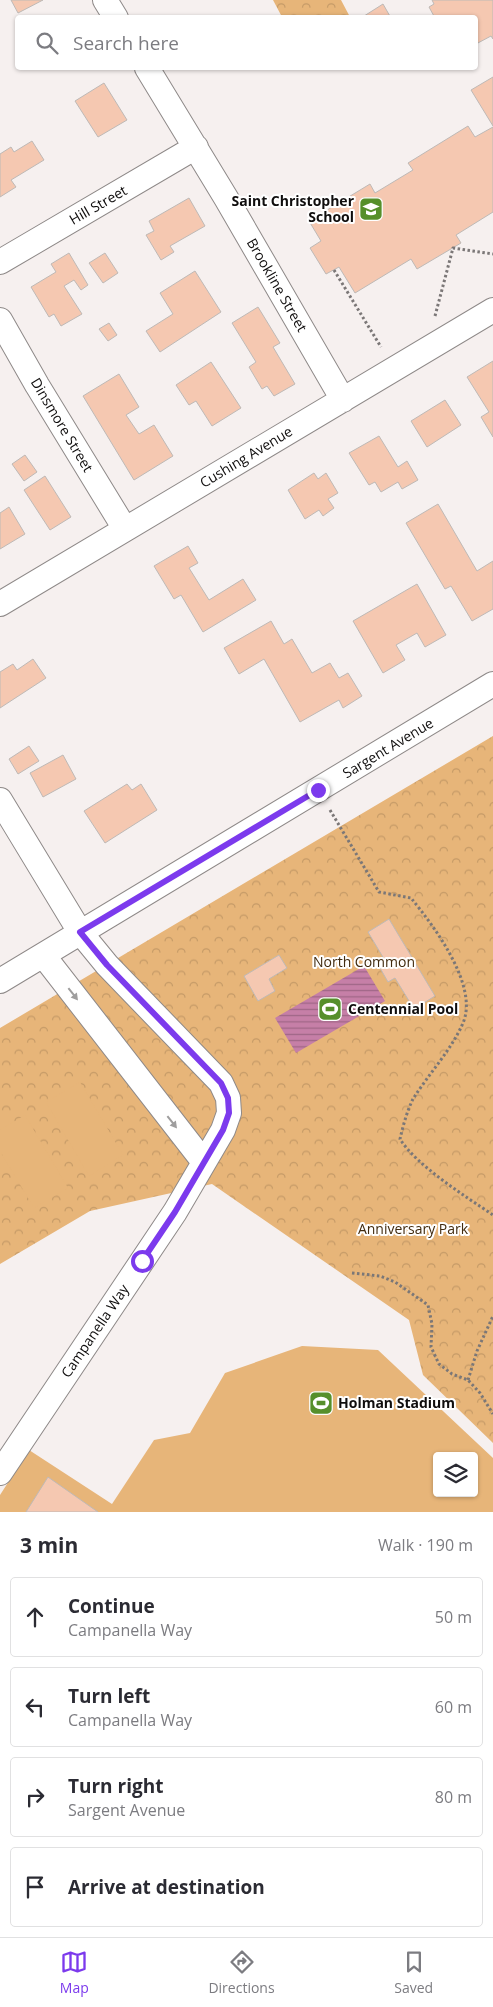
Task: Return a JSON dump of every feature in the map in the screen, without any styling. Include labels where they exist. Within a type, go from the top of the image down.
[{"type":"street","points":[[105,0],[114,15]]},
{"type":"street","name":"Brookline Street","points":[[148,70],[196,147],[343,400]]},
{"type":"street","name":"Hill Street","points":[[0,262],[196,147]]},
{"type":"street","name":"Cushing Avenue","points":[[0,604],[493,310]]},
{"type":"street","name":"Dinsmore Street","points":[[0,320],[37,385],[126,529]]},
{"type":"street","name":"Sargent Avenue","points":[[0,981],[493,684]]},
{"type":"street","name":"Campanella Way","points":[[0,800],[80,932],[107,965],[221,1083],[228,1098],[229,1113],[223,1130],[203,1161],[175,1212],[0,1473]]},
{"type":"street","points":[[43,955],[203,1161]]},
{"type":"path","points":[[435,316],[453,248],[493,254]]},
{"type":"path","points":[[334,270],[381,347]]},
{"type":"path","points":[[318,790],[379,892],[411,898],[431,923],[464,987],[468,1003],[464,1023],[412,1101],[400,1139],[408,1151],[453,1187],[493,1215]]},
{"type":"path","points":[[352,1273],[380,1276],[395,1282],[428,1305],[432,1324],[431,1346],[439,1364],[452,1374],[468,1380],[480,1393],[493,1414]]},
{"type":"path","points":[[468,1380],[477,1351],[493,1316]]},
{"type":"green space","points":[[273,0],[341,0],[349,15],[281,15]]},
{"type":"green space","name":"North Common","points":[[493,736],[493,1443],[423,1375],[409,1320],[212,1184],[90,1211],[0,1264],[0,1028]]},
{"type":"green space","points":[[80,1082],[123,1155],[89,1176],[46,1102]]},
{"type":"green space","points":[[25,1115],[68,1188],[34,1208],[0,1151],[0,1130]]},
{"type":"green space","name":"Holman Stadium","points":[[302,1346],[378,1350],[493,1458],[493,1512],[0,1512],[0,1495],[29,1450],[112,1504],[154,1440],[190,1433],[225,1373]]},
{"type":"shaded area","name":"Centennial Pool","points":[[364,966],[385,1001],[296,1053],[275,1018]]},
{"type":"building","points":[[11,0],[43,0],[18,13]]},
{"type":"building","points":[[432,0],[493,0],[493,39],[491,36],[478,43],[478,15],[433,15],[429,7],[434,4]]},
{"type":"building","points":[[383,4],[389,15],[366,15]]},
{"type":"building","points":[[493,77],[493,126],[471,90]]},
{"type":"building","points":[[104,83],[127,120],[98,137],[75,101]]},
{"type":"building","points":[[468,126],[475,137],[493,127],[493,212],[456,235],[461,243],[417,269],[411,259],[355,293],[339,267],[326,274],[310,248],[321,241],[309,221],[370,184],[375,193],[413,170],[408,163]]},
{"type":"building","points":[[32,141],[44,160],[11,180],[16,187],[0,197],[0,154],[11,147],[14,152]]},
{"type":"building","points":[[189,198],[205,226],[170,246],[174,252],[161,260],[146,235],[154,231],[149,221]]},
{"type":"building","points":[[69,253],[88,285],[81,290],[74,280],[64,286],[82,314],[61,326],[54,314],[49,317],[31,287],[56,272],[51,264]]},
{"type":"building","points":[[105,253],[118,273],[103,283],[89,263]]},
{"type":"building","points":[[195,271],[221,312],[160,352],[146,331],[173,314],[160,293]]},
{"type":"building","points":[[258,307],[280,343],[273,347],[295,384],[274,396],[267,386],[262,389],[249,367],[256,362],[232,323]]},
{"type":"building","points":[[109,323],[117,335],[108,341],[99,329]]},
{"type":"building","points":[[493,361],[493,437],[481,417],[489,412],[467,377]]},
{"type":"building","points":[[211,362],[241,408],[212,426],[196,401],[189,405],[176,385]]},
{"type":"building","points":[[119,374],[139,407],[126,415],[139,434],[154,425],[173,456],[134,480],[83,396]]},
{"type":"building","points":[[445,400],[461,425],[427,447],[411,421]]},
{"type":"building","points":[[379,436],[398,467],[407,461],[418,480],[402,489],[398,482],[381,492],[375,482],[369,485],[349,453]]},
{"type":"building","points":[[25,455],[37,472],[24,481],[12,464]]},
{"type":"building","points":[[314,473],[318,479],[326,473],[338,493],[328,499],[334,508],[323,516],[319,510],[305,519],[288,490]]},
{"type":"building","points":[[45,476],[71,517],[50,530],[24,490]]},
{"type":"building","points":[[438,504],[477,571],[493,561],[493,609],[472,621],[451,586],[445,589],[406,523]]},
{"type":"building","points":[[9,507],[25,534],[0,549],[0,513]]},
{"type":"building","points":[[188,546],[198,563],[189,568],[209,600],[243,579],[256,600],[203,632],[181,595],[174,599],[154,566]]},
{"type":"building","points":[[417,584],[446,635],[425,647],[417,633],[396,645],[405,660],[383,673],[353,621]]},
{"type":"building","points":[[271,621],[284,644],[292,639],[312,673],[330,663],[339,678],[348,673],[362,696],[343,708],[339,700],[300,722],[264,659],[239,674],[224,648]]},
{"type":"building","points":[[33,659],[46,678],[0,708],[0,672],[13,664],[17,670]]},
{"type":"building","points":[[29,746],[39,761],[18,774],[9,759]]},
{"type":"building","points":[[63,755],[76,779],[43,797],[30,773]]},
{"type":"building","points":[[127,784],[132,790],[141,784],[157,810],[105,843],[84,811]]},
{"type":"building","points":[[389,919],[435,996],[414,1009],[395,978],[388,982],[380,968],[387,964],[368,932]]},
{"type":"building","points":[[279,955],[287,968],[269,979],[275,991],[258,1001],[244,976]]},
{"type":"building","points":[[48,1477],[98,1512],[26,1512]]},
{"type":"place","name":"Saint Christopher School","points":[[371,209]]},
{"type":"place","name":"Centennial Pool","points":[[330,1009]]},
{"type":"place","name":"Holman Stadium","points":[[321,1403]]},
{"type":"route","points":[[142,1261],[175,1212],[203,1161],[223,1130],[229,1113],[228,1098],[221,1083],[107,965],[80,932],[318,790]]},
{"type":"park label","name":"Anniversary Park","points":[[413,1229]]}]
